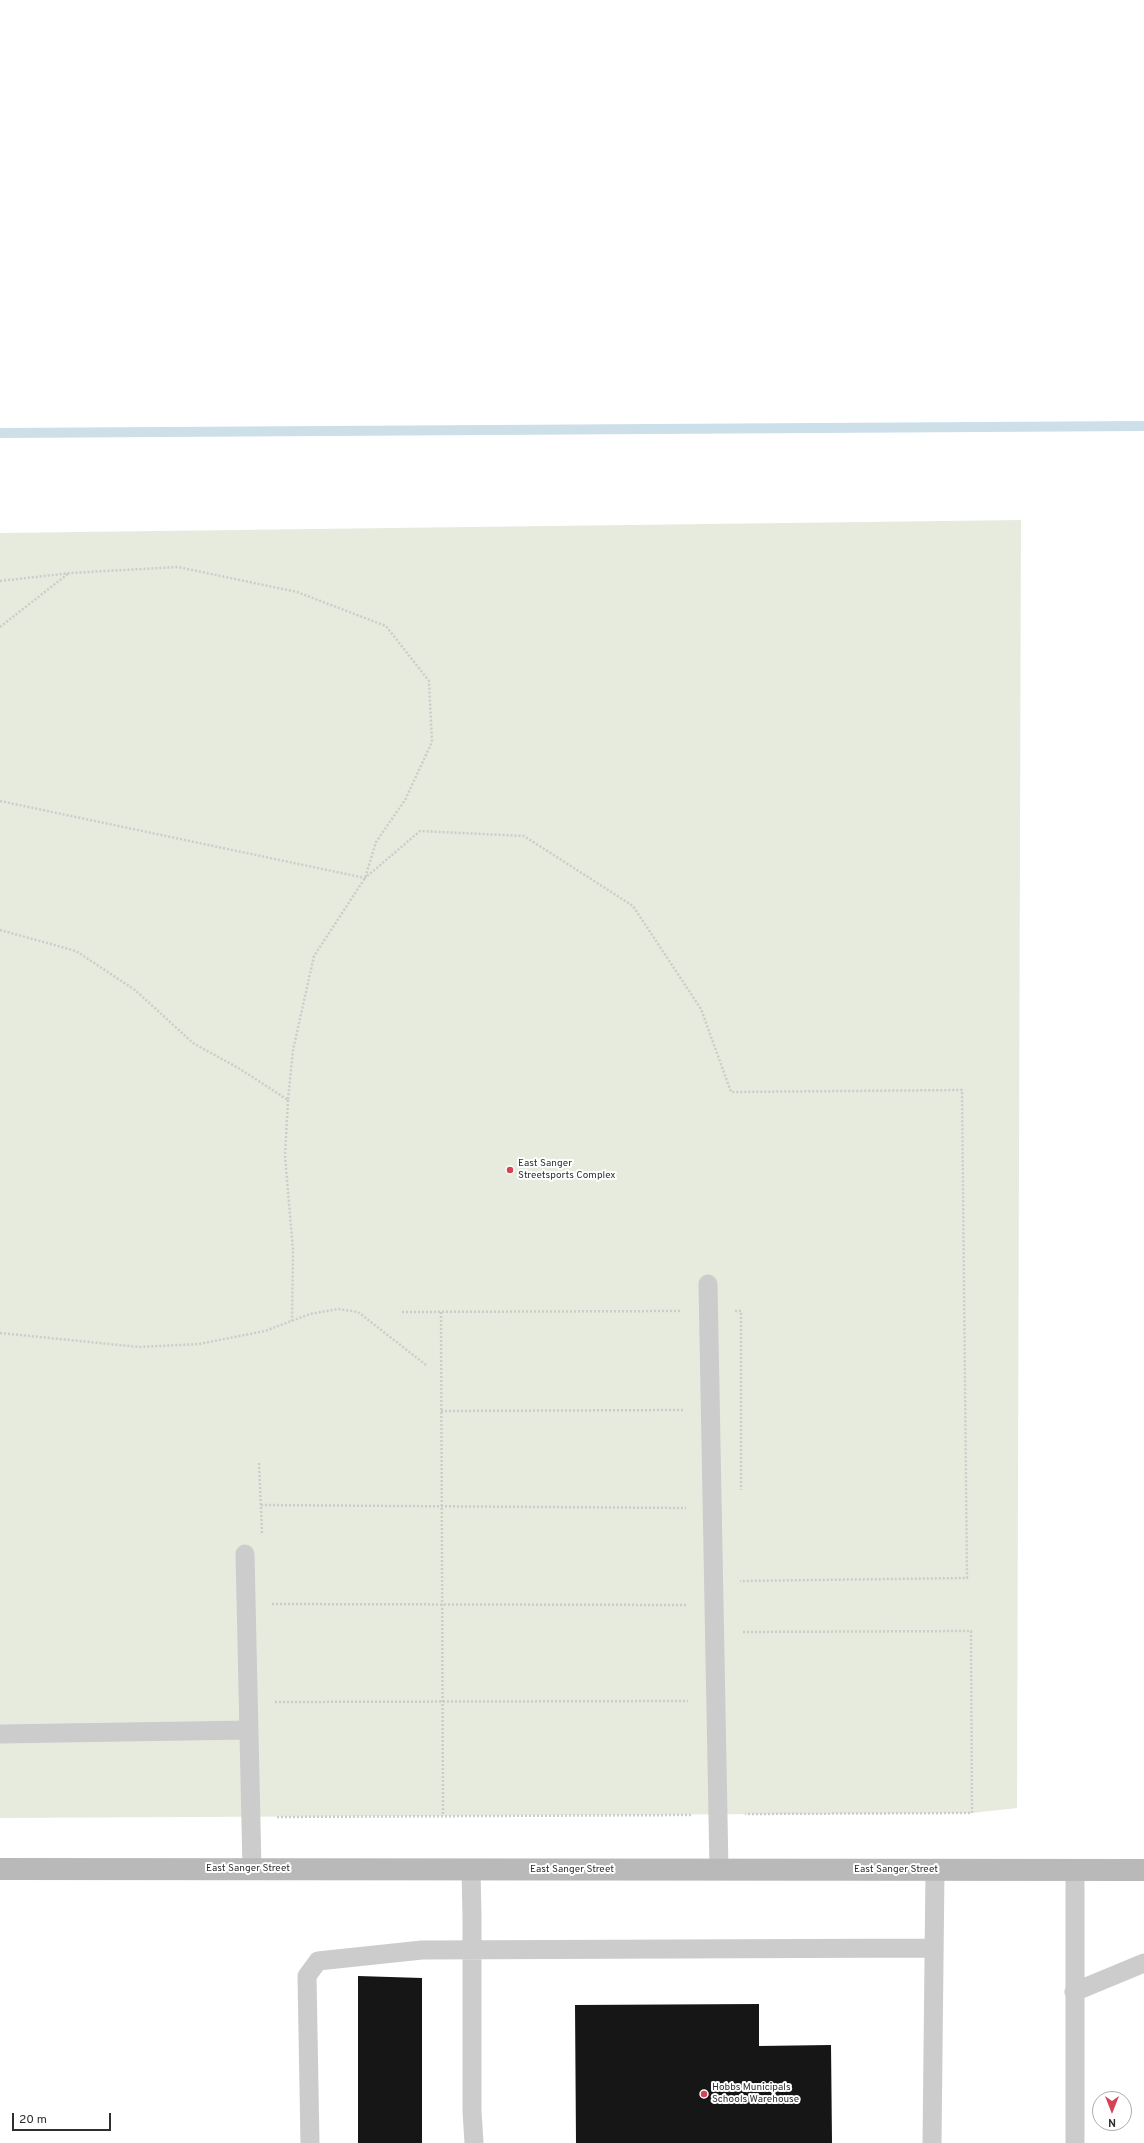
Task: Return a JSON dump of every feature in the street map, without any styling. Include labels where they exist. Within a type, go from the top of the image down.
[{"type":"street","name":"East Sanger Street","points":[[0,1869],[1144,1870]]},
{"type":"lane","points":[[708,1284],[719,1870]]},
{"type":"lane","points":[[245,1554],[252,1869]]},
{"type":"lane","points":[[0,1734],[248,1730]]},
{"type":"lane","points":[[471,1870],[472,2111],[474,2143]]},
{"type":"lane","points":[[932,2143],[935,1870]]},
{"type":"lane","points":[[1075,1870],[1075,2143]]},
{"type":"lane","points":[[310,2143],[308,1976],[318,1961],[422,1950],[934,1948]]},
{"type":"lane","points":[[1074,1992],[1144,1963]]},
{"type":"path","points":[[0,581],[70,573],[178,567],[297,592],[386,626],[429,681],[432,742],[405,800],[376,842],[365,878],[314,956],[293,1050],[288,1100],[285,1156],[293,1250],[292,1321]]},
{"type":"path","points":[[0,627],[70,573]]},
{"type":"path","points":[[0,801],[365,878]]},
{"type":"path","points":[[365,878],[420,831],[524,836],[633,906],[701,1009],[731,1092],[962,1090],[967,1578],[713,1582]]},
{"type":"path","points":[[0,930],[76,951],[135,990],[193,1043],[240,1069],[288,1100]]},
{"type":"path","points":[[0,1333],[139,1347],[199,1344],[265,1331],[310,1314],[338,1309],[358,1312],[426,1365]]},
{"type":"path","points":[[402,1312],[741,1311]]},
{"type":"path","points":[[441,1312],[443,1816]]},
{"type":"path","points":[[441,1411],[741,1410]]},
{"type":"path","points":[[260,1505],[712,1508]]},
{"type":"path","points":[[264,1604],[714,1606]]},
{"type":"path","points":[[271,1817],[972,1813],[971,1631],[743,1632]]},
{"type":"path","points":[[248,1702],[716,1701]]},
{"type":"shaded area","name":"East Sanger Streetsports Complex","points":[[1021,520],[1017,1808],[972,1813],[0,1818],[0,533]]},
{"type":"building","points":[[358,1976],[422,1978],[422,2143],[358,2143]]},
{"type":"building","name":"Hobbs Municipals Schools Warehouse","points":[[759,2004],[759,2046],[831,2045],[832,2143],[576,2143],[575,2005]]},
{"type":"waterway","points":[[0,433],[1144,426]]},
{"type":"place","name":"East Sanger Streetsports Complex","points":[[510,1170]]},
{"type":"place","name":"Hobbs Municipals Schools Warehouse","points":[[704,2094]]}]
